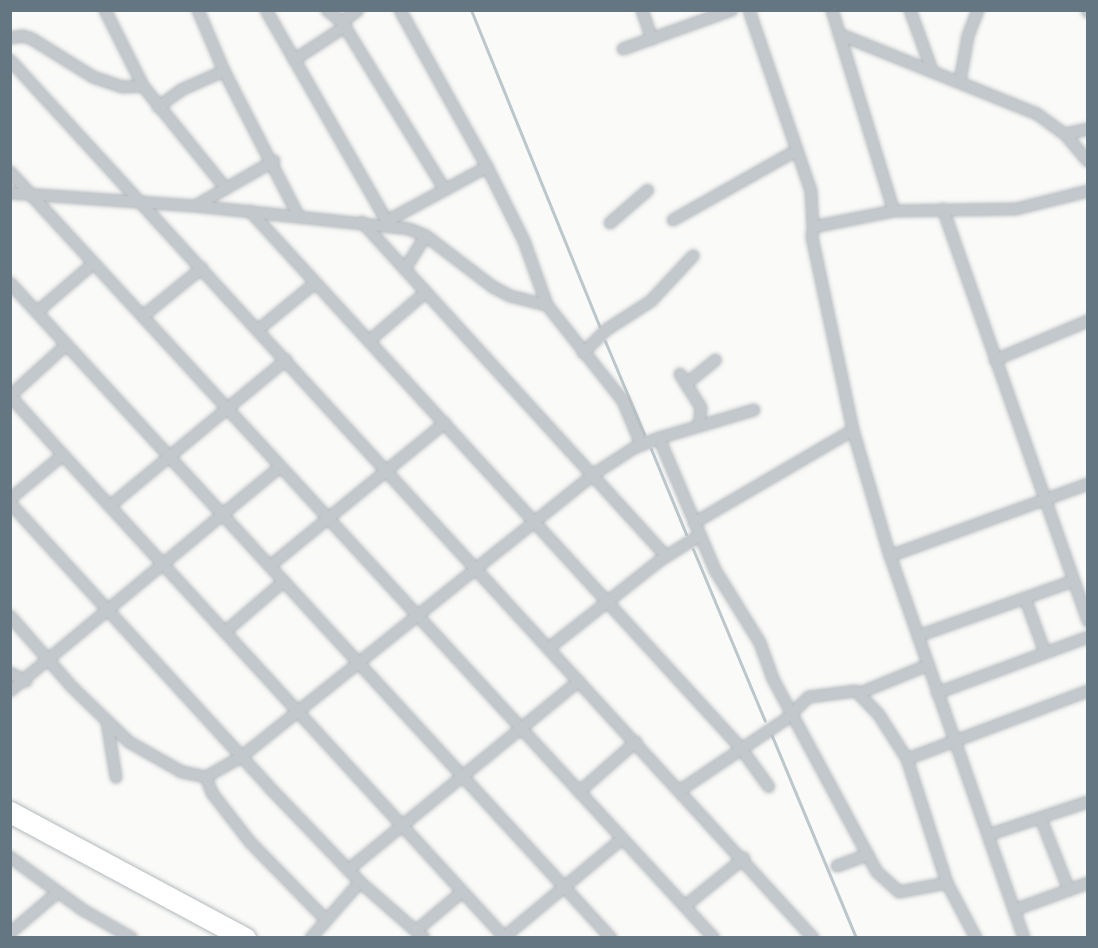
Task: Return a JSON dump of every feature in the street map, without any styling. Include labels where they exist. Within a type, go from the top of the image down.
[{"type":"highway","points":[[10,812],[244,938]]},
{"type":"street","points":[[105,10],[143,87],[226,189]]},
{"type":"street","points":[[198,10],[224,71],[274,161],[299,217]]},
{"type":"street","points":[[266,10],[388,223]]},
{"type":"street","points":[[327,10],[344,24],[446,190]]},
{"type":"street","points":[[294,60],[344,24],[358,10]]},
{"type":"street","points":[[400,10],[487,167],[524,241],[547,305],[623,401],[641,444]]},
{"type":"street","points":[[642,10],[652,39]]},
{"type":"street","points":[[623,48],[732,10]]},
{"type":"street","points":[[749,10],[811,191],[813,247],[853,430],[890,556],[1024,938]]},
{"type":"street","points":[[832,10],[894,212]]},
{"type":"street","points":[[910,10],[932,70]]},
{"type":"street","points":[[960,81],[968,36],[978,10]]},
{"type":"street","points":[[839,34],[1037,114],[1065,134],[1088,161]]},
{"type":"street","points":[[10,38],[23,36],[32,39],[93,77],[122,87],[143,87]]},
{"type":"street","points":[[10,60],[259,329],[579,681],[682,789],[813,938]]},
{"type":"street","points":[[158,107],[181,90],[224,71]]},
{"type":"street","points":[[1065,134],[1088,129]]},
{"type":"street","points":[[673,220],[796,150]]},
{"type":"street","points":[[195,206],[274,161]]},
{"type":"street","points":[[388,223],[487,167]]},
{"type":"street","points":[[10,172],[714,938]]},
{"type":"street","points":[[610,223],[648,190]]},
{"type":"street","points":[[813,227],[894,212],[1016,209],[1088,191]]},
{"type":"street","points":[[10,194],[195,206],[299,217],[388,223],[426,236],[493,287],[510,296],[547,305]]},
{"type":"street","points":[[943,209],[1043,500],[1088,621]]},
{"type":"street","points":[[250,211],[740,747],[769,787]]},
{"type":"street","points":[[362,222],[594,474],[666,556]]},
{"type":"street","points":[[405,269],[426,236]]},
{"type":"street","points":[[583,353],[606,330],[651,301],[693,256]]},
{"type":"street","points":[[37,312],[94,263]]},
{"type":"street","points":[[143,316],[202,268]]},
{"type":"street","points":[[10,283],[611,938]]},
{"type":"street","points":[[259,329],[315,283]]},
{"type":"street","points":[[369,341],[426,292]]},
{"type":"street","points":[[995,360],[1088,321]]},
{"type":"street","points":[[66,345],[10,396],[110,506],[166,563],[225,632],[504,937],[622,839]]},
{"type":"street","points":[[110,506],[286,360]]},
{"type":"street","points":[[686,384],[716,360]]},
{"type":"street","points":[[680,374],[701,408],[699,425]]},
{"type":"street","points":[[10,616],[107,722],[153,757],[182,772],[206,777],[241,757],[533,520],[594,474],[641,444],[754,410]]},
{"type":"street","points":[[270,566],[445,423]]},
{"type":"street","points":[[694,523],[853,430]]},
{"type":"street","points":[[659,438],[699,536],[719,576],[760,644],[792,714],[885,882],[899,892],[947,883]]},
{"type":"street","points":[[63,455],[10,501],[241,757],[360,882],[420,934],[462,892]]},
{"type":"street","points":[[10,691],[26,681],[280,467]]},
{"type":"street","points":[[890,556],[1088,484]]},
{"type":"street","points":[[549,648],[666,556],[699,536]]},
{"type":"street","points":[[225,632],[284,581]]},
{"type":"street","points":[[918,636],[1073,581]]},
{"type":"street","points":[[1025,598],[1045,652]]},
{"type":"street","points":[[937,693],[1088,637]]},
{"type":"street","points":[[860,693],[928,665]]},
{"type":"street","points":[[10,673],[26,681]]},
{"type":"street","points":[[348,870],[579,681]]},
{"type":"street","points":[[682,789],[740,747],[792,714],[809,697],[851,689],[860,693],[907,759],[947,883],[976,938]]},
{"type":"street","points":[[907,759],[1088,691]]},
{"type":"street","points":[[107,722],[116,777]]},
{"type":"street","points":[[579,792],[636,741]]},
{"type":"street","points":[[206,777],[212,793],[250,842],[326,920]]},
{"type":"street","points":[[988,836],[1088,802]]},
{"type":"street","points":[[1041,819],[1069,890]]},
{"type":"street","points":[[837,866],[868,855]]},
{"type":"street","points":[[10,856],[57,892],[132,938]]},
{"type":"street","points":[[685,906],[744,858]]},
{"type":"street","points":[[311,938],[360,882]]},
{"type":"street","points":[[1014,910],[1088,883]]},
{"type":"street","points":[[10,933],[57,892]]},
{"type":"waterway","points":[[471,10],[599,326]]},
{"type":"waterway","points":[[605,341],[644,434]]},
{"type":"waterway","points":[[651,449],[686,534]]},
{"type":"waterway","points":[[693,549],[765,721]]},
{"type":"waterway","points":[[772,736],[856,938]]}]
